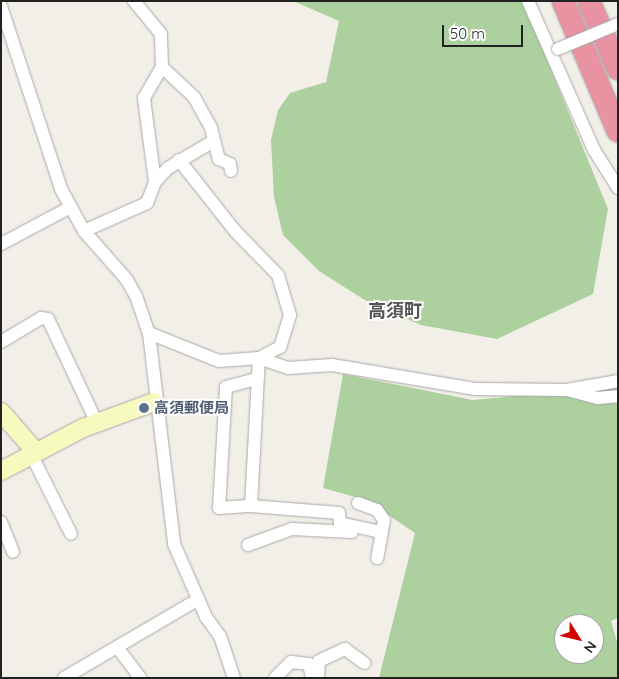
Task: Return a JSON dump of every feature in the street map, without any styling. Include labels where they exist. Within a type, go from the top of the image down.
[{"type":"highway","points":[[563,1],[618,131]]},
{"type":"highway","points":[[588,1],[618,69]]},
{"type":"street","points":[[134,1],[162,34],[162,67],[144,98],[155,182]]},
{"type":"street","points":[[528,1],[553,51],[594,150],[618,188]]},
{"type":"street","points":[[1,6],[70,207],[84,231],[127,280],[149,333],[154,402],[174,544],[197,600],[220,636],[234,678]]},
{"type":"street","points":[[553,51],[618,24]]},
{"type":"street","points":[[162,67],[194,97],[211,128],[212,142],[219,159],[230,164],[232,171]]},
{"type":"street","points":[[84,231],[147,203],[155,182],[179,160],[212,142]]},
{"type":"street","points":[[149,333],[219,361],[258,358],[280,347],[286,334],[290,315],[278,275],[235,231],[179,160]]},
{"type":"street","points":[[1,244],[70,207]]},
{"type":"street","points":[[1,342],[41,318],[48,319],[97,423]]},
{"type":"street","points":[[251,506],[258,358]]},
{"type":"street","points":[[258,358],[288,368],[332,365],[476,389],[567,390],[618,381]]},
{"type":"street","points":[[256,378],[226,387],[219,508],[251,506],[339,513],[340,523],[380,534]]},
{"type":"street","points":[[567,390],[597,398],[618,396]]},
{"type":"street","points":[[1,471],[35,451],[97,423],[154,402]]},
{"type":"street","points":[[1,412],[35,451],[35,462],[71,534]]},
{"type":"street","points":[[358,503],[377,510],[384,520],[377,558]]},
{"type":"street","points":[[292,529],[293,508]]},
{"type":"street","points":[[1,522],[13,552]]},
{"type":"street","points":[[248,545],[292,529],[380,534]]},
{"type":"street","points":[[64,678],[197,600]]},
{"type":"street","points":[[117,647],[140,678]]},
{"type":"street","points":[[318,678],[319,661],[345,649],[364,663]]},
{"type":"street","points":[[275,678],[291,662],[308,664],[312,678]]},
{"type":"green space","points":[[293,1],[523,1],[608,209],[593,294],[497,339],[421,325],[371,304],[319,271],[283,235],[274,197],[271,140],[278,110],[290,93],[326,82],[339,21]]},
{"type":"green space","points":[[343,374],[473,400],[618,386],[618,618],[611,621],[618,645],[618,678],[379,678],[415,533],[366,500],[323,488]]},
{"type":"place","name":"高須郵便局","points":[[144,408]]},
{"type":"district","name":"高須町","points":[[395,311]]}]
